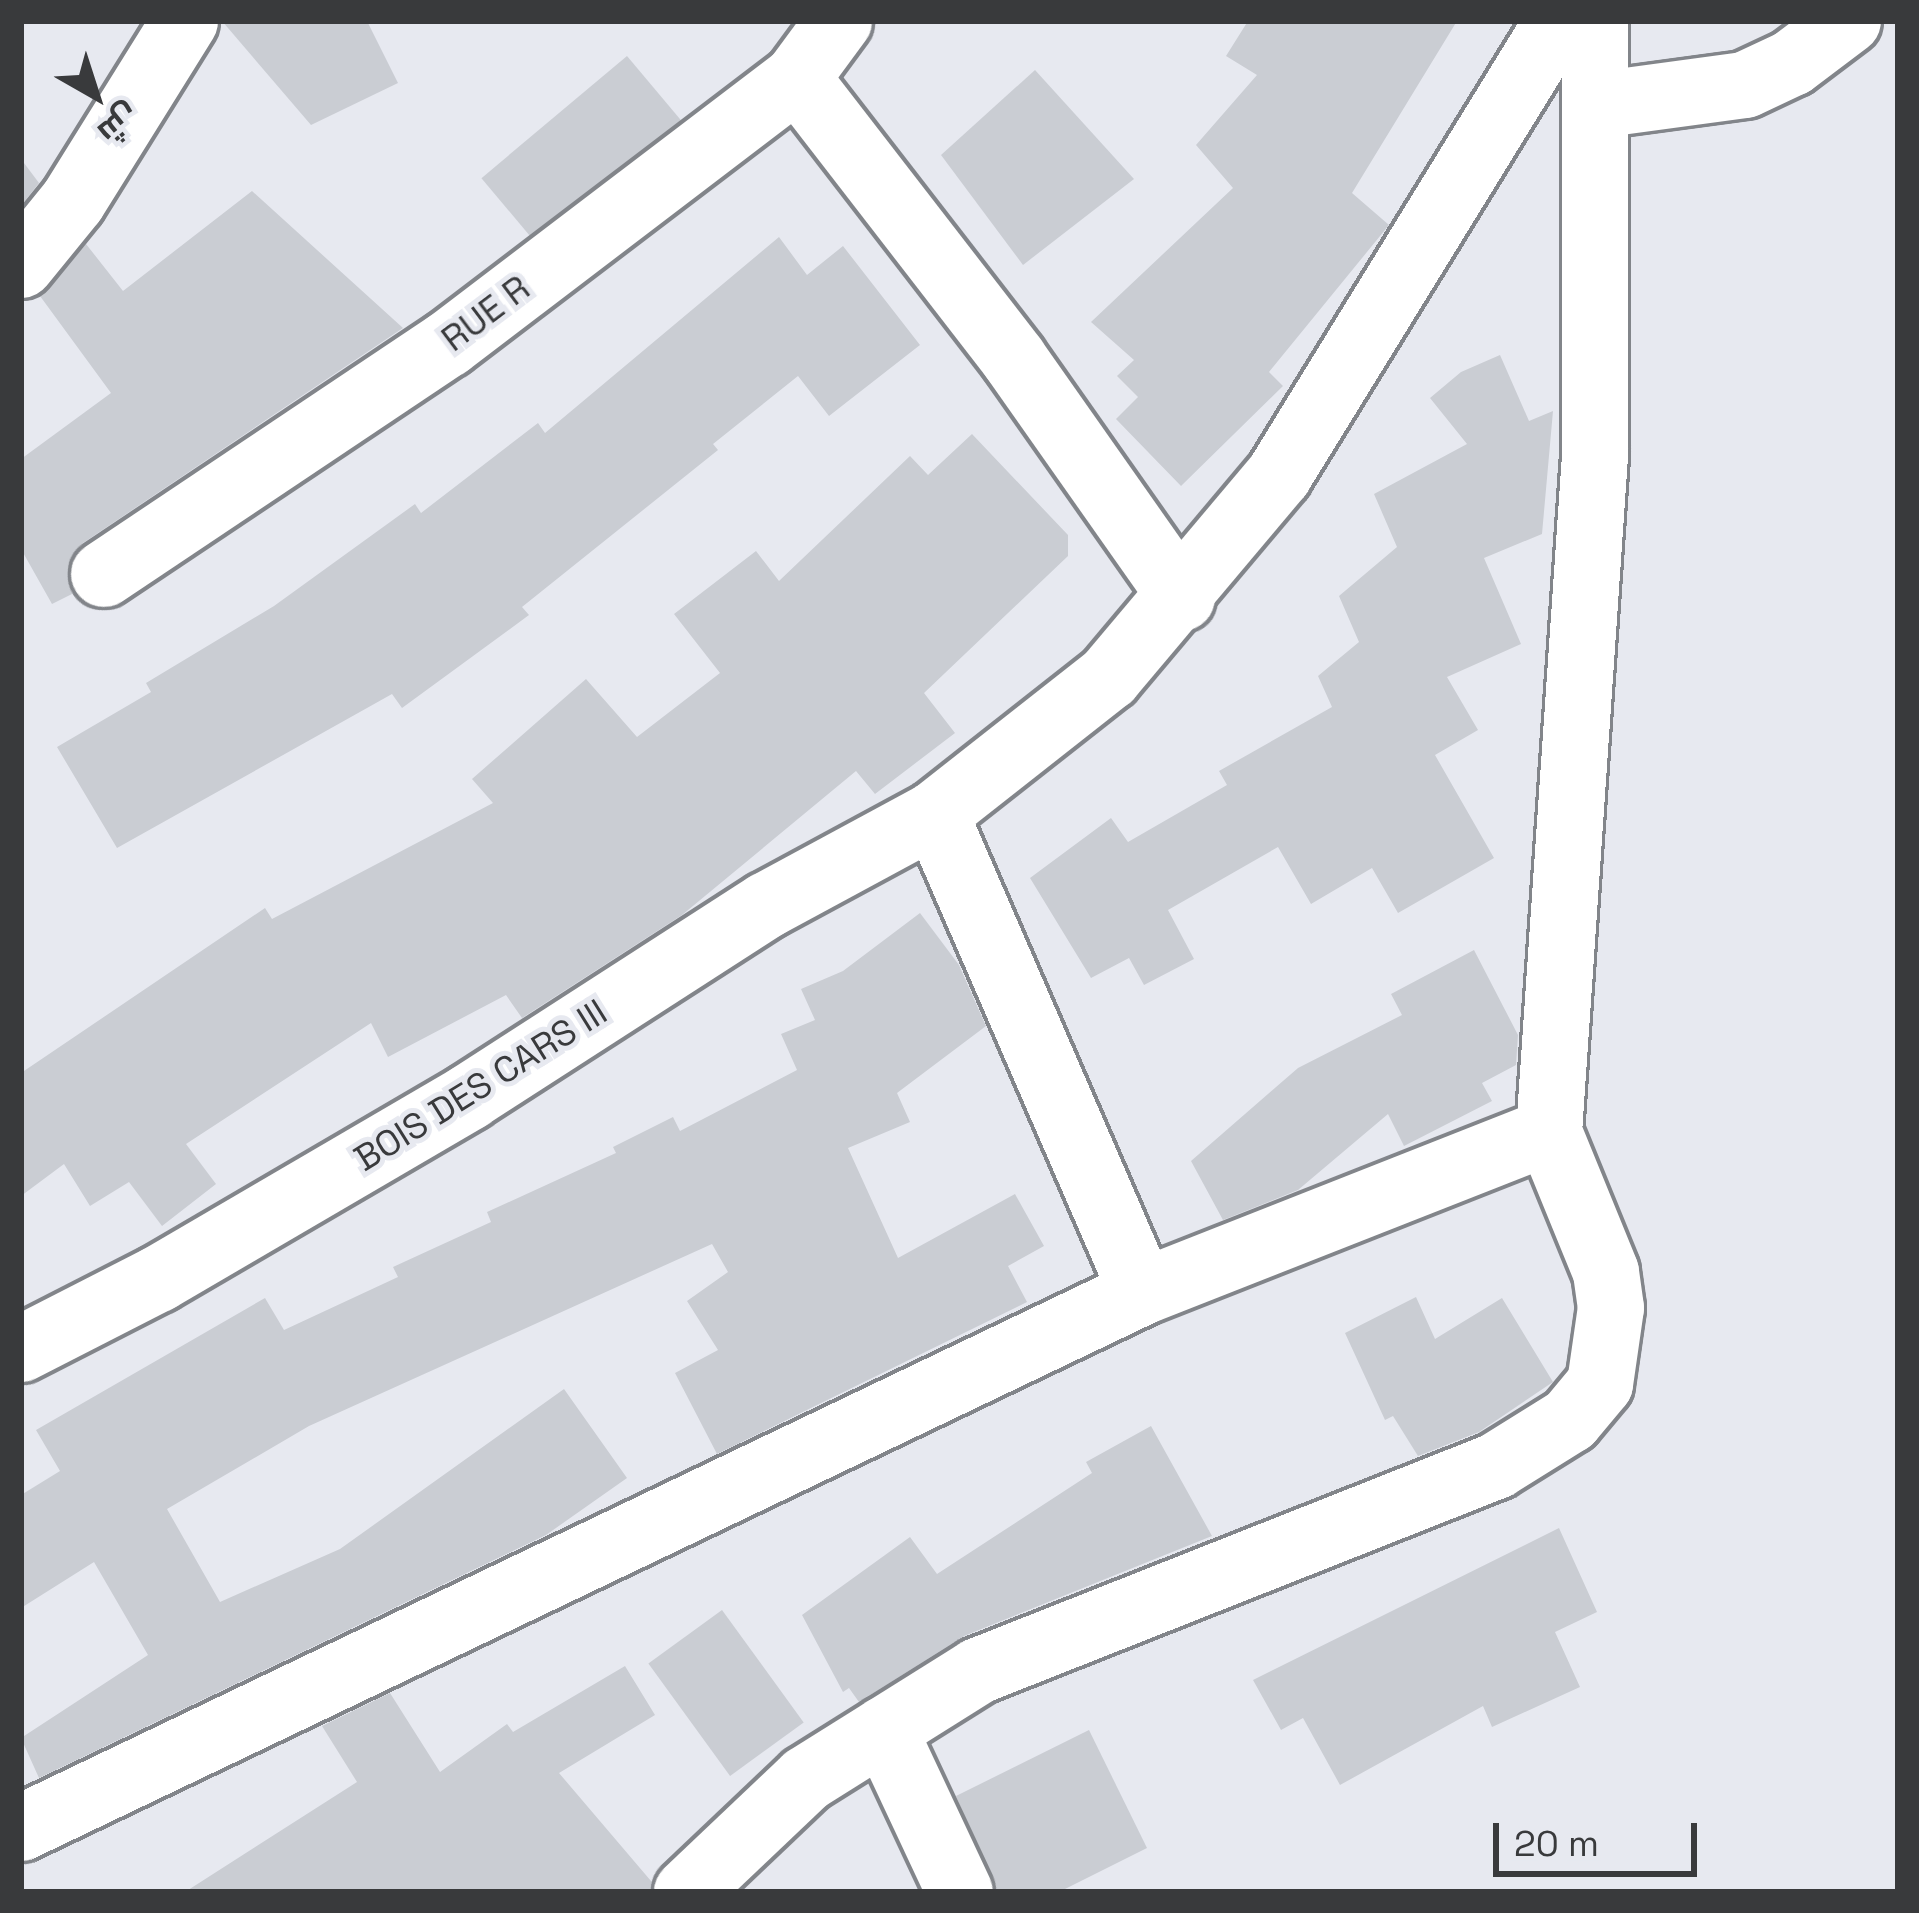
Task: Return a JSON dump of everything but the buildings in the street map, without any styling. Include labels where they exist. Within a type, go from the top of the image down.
[{"type":"street","points":[[21,265],[73,201],[185,21]]},
{"type":"street","name":"RUE R","points":[[104,574],[448,344],[797,78],[839,21]]},
{"type":"street","name":"BOIS DES CARS III","points":[[21,1348],[216,1245],[469,1097],[767,904],[935,814],[1109,677],[1182,598],[1280,476],[1558,21]]},
{"type":"street","points":[[687,1892],[806,1778],[978,1672],[1496,1466],[1570,1420],[1600,1384],[1611,1308],[1606,1272],[1549,1132],[1595,455],[1595,21]]},
{"type":"street","points":[[1597,105],[1745,86],[1792,63],[1848,21]]},
{"type":"street","points":[[797,78],[1013,359],[1182,598]]},
{"type":"street","points":[[935,814],[1142,1292]]},
{"type":"street","points":[[21,1828],[1142,1292],[1549,1132]]},
{"type":"street","points":[[884,1730],[960,1892]]}]
